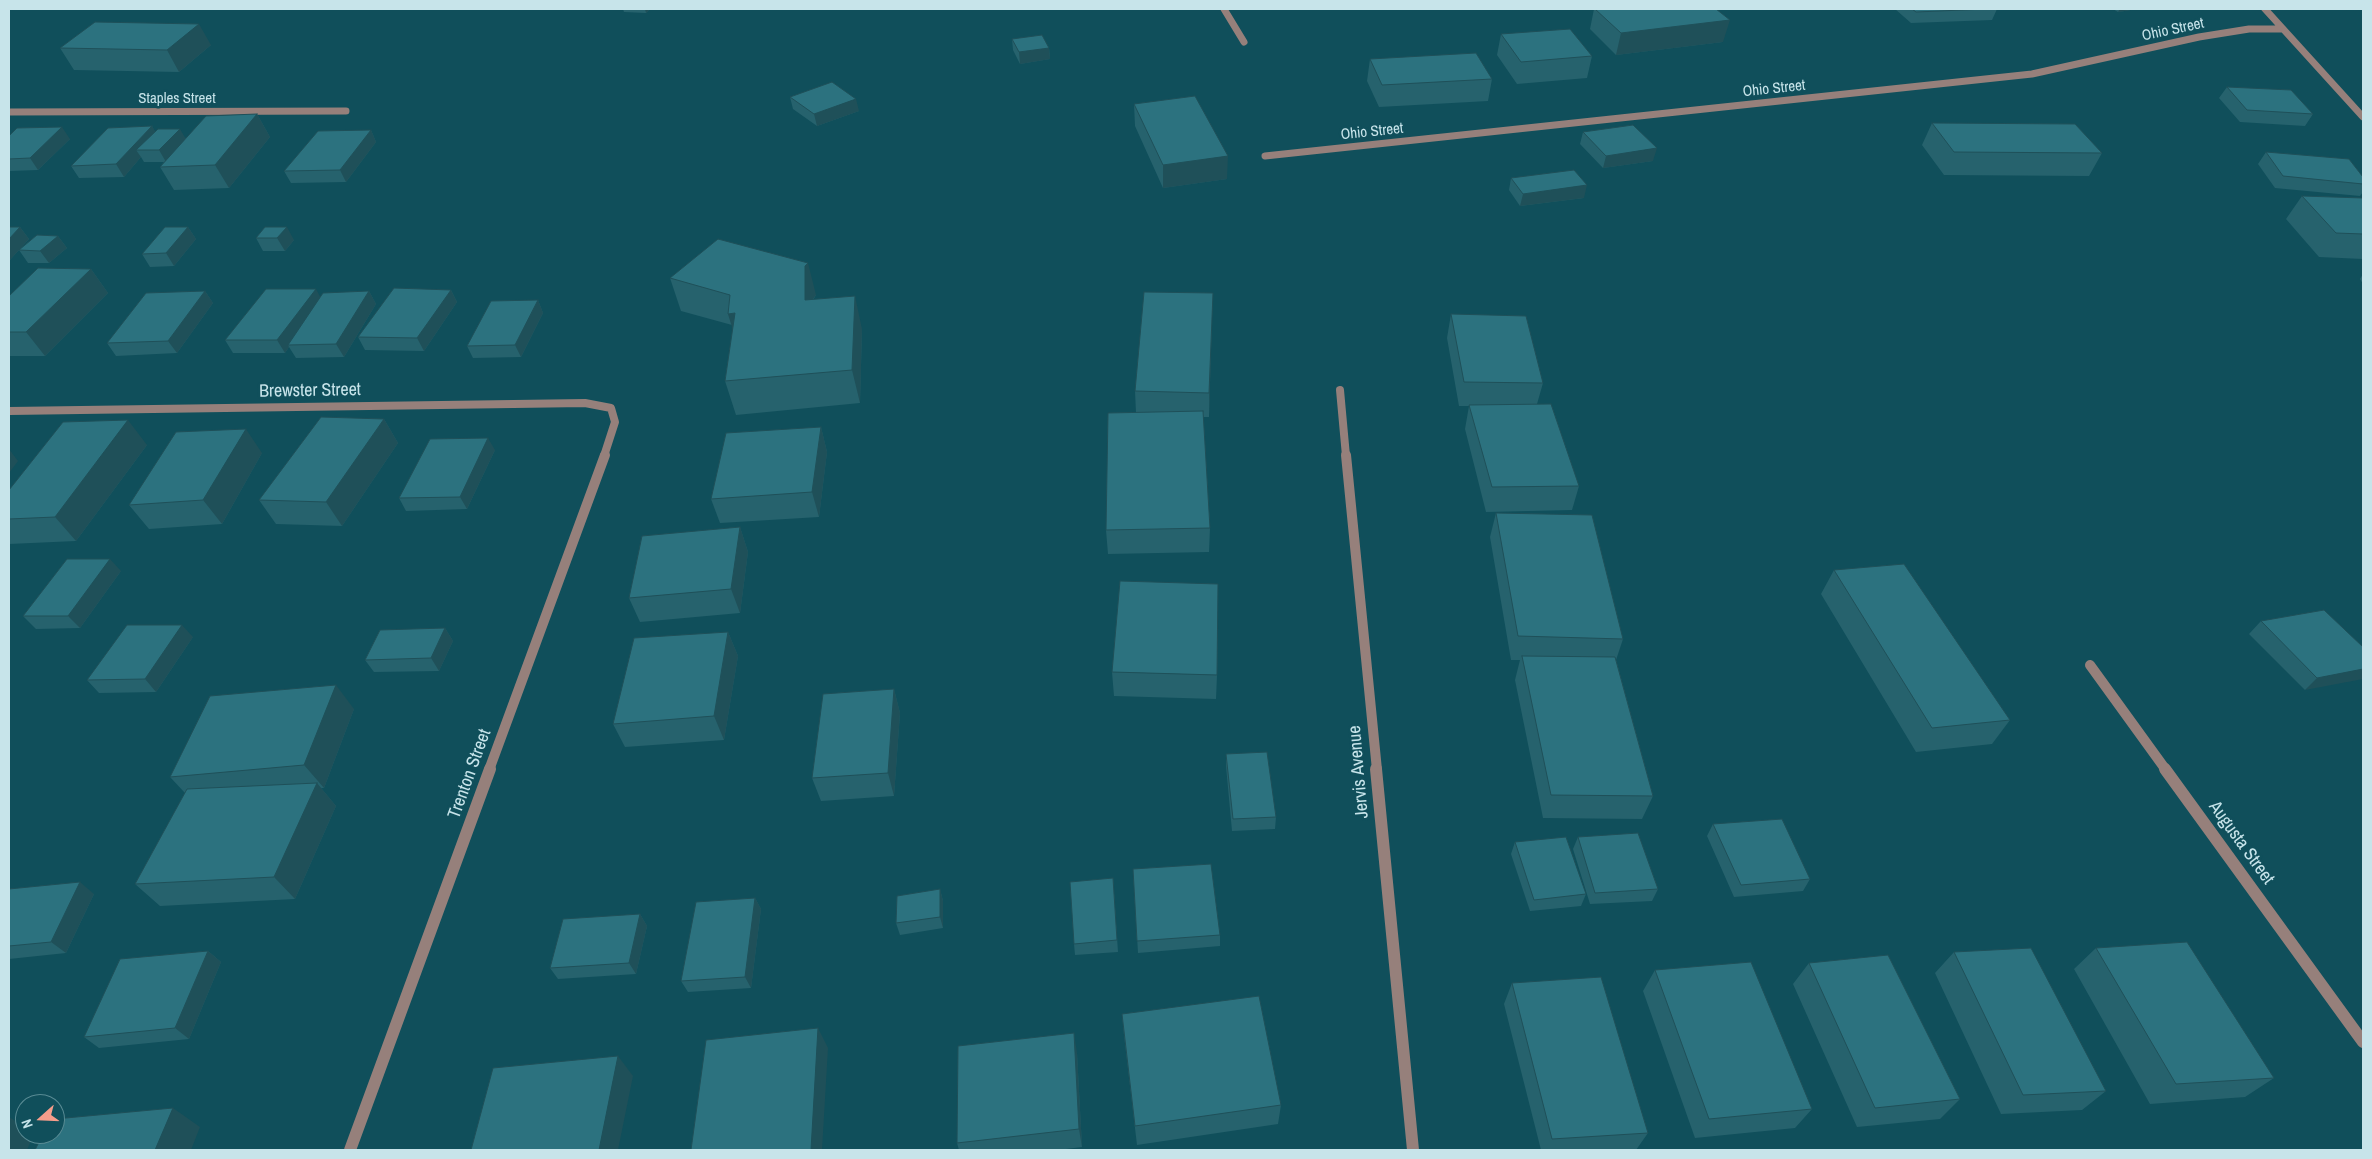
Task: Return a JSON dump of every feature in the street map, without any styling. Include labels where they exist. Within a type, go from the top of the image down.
[{"type":"street","points":[[1224,9],[1244,42]]},
{"type":"street","points":[[2265,9],[2363,118]]},
{"type":"street","name":"Ohio Street","points":[[1266,156],[2032,74],[2199,37],[2248,29],[2283,29]]},
{"type":"street","name":"Staples Street","points":[[9,112],[346,111]]},
{"type":"street","name":"Jervis Avenue","points":[[1340,390],[1412,1150]]},
{"type":"street","name":"Brewster Street","points":[[9,411],[585,403],[611,408]]},
{"type":"street","name":"Trenton Street","points":[[350,1150],[607,449],[615,422],[611,408]]},
{"type":"street","name":"Augusta Street","points":[[2090,665],[2363,1042]]},
{"type":"building","points":[[1595,9],[1716,9],[1730,20],[1621,33]]},
{"type":"building","points":[[1912,9],[1986,9],[1916,12]]},
{"type":"building","points":[[95,22],[199,24],[167,50],[60,48]]},
{"type":"building","points":[[1570,29],[1592,56],[1521,62],[1501,34]]},
{"type":"building","points":[[1042,35],[1049,48],[1019,52],[1012,39]]},
{"type":"building","points":[[1476,53],[1492,79],[1382,85],[1370,59]]},
{"type":"building","points":[[832,82],[856,99],[814,114],[790,97]]},
{"type":"building","points":[[2227,87],[2291,90],[2313,114],[2247,110]]},
{"type":"building","points":[[1195,96],[1228,156],[1163,165],[1134,104]]},
{"type":"building","points":[[257,114],[215,165],[160,167],[206,116]]},
{"type":"building","points":[[1932,123],[2075,124],[2102,153],[1954,152]]},
{"type":"building","points":[[1633,125],[1657,148],[1606,156],[1583,132]]},
{"type":"building","points":[[152,126],[116,164],[71,166],[108,128]]},
{"type":"building","points":[[62,127],[30,158],[9,159],[9,136],[17,128]]},
{"type":"building","points":[[158,129],[180,129],[159,150],[136,150]]},
{"type":"building","points":[[371,130],[340,170],[284,171],[318,131]]},
{"type":"building","points":[[2266,152],[2349,159],[2363,177],[2363,184],[2283,176]]},
{"type":"building","points":[[1574,170],[1587,185],[1523,194],[1511,178]]},
{"type":"building","points":[[2302,196],[2363,198],[2363,234],[2336,233]]},
{"type":"building","points":[[9,227],[20,227],[9,239]]},
{"type":"building","points":[[165,227],[188,227],[166,253],[142,254]]},
{"type":"building","points":[[265,227],[287,227],[277,238],[256,238]]},
{"type":"building","points":[[37,235],[58,236],[40,251],[19,250]]},
{"type":"building","points":[[718,239],[808,263],[805,266],[805,300],[855,296],[852,370],[725,381],[735,313],[728,314],[730,295],[670,278]]},
{"type":"building","points":[[38,268],[91,269],[26,332],[9,332],[9,296]]},
{"type":"building","points":[[394,288],[451,290],[417,338],[358,337]]},
{"type":"building","points":[[266,289],[316,289],[277,340],[225,340]]},
{"type":"building","points":[[205,291],[168,341],[107,343],[146,293]]},
{"type":"building","points":[[369,291],[336,344],[288,345],[323,293]]},
{"type":"building","points":[[1144,292],[1213,293],[1209,393],[1135,391]]},
{"type":"building","points":[[538,300],[515,345],[467,346],[491,301]]},
{"type":"building","points":[[1451,314],[1526,316],[1543,383],[1464,382]]},
{"type":"building","points":[[1551,404],[1579,486],[1492,487],[1469,405]]},
{"type":"building","points":[[1203,411],[1210,528],[1106,530],[1108,413]]},
{"type":"building","points":[[321,417],[384,419],[326,502],[259,500]]},
{"type":"building","points":[[128,420],[55,517],[9,519],[9,490],[63,422]]},
{"type":"building","points":[[821,427],[812,492],[711,499],[726,433]]},
{"type":"building","points":[[246,429],[203,500],[129,505],[176,432]]},
{"type":"building","points":[[488,438],[460,497],[399,498],[430,439]]},
{"type":"building","points":[[1496,513],[1592,515],[1623,639],[1518,636]]},
{"type":"building","points":[[740,527],[731,589],[629,598],[642,536]]},
{"type":"building","points":[[67,559],[110,559],[68,616],[23,616]]},
{"type":"building","points":[[1904,564],[2010,720],[1932,728],[1834,570]]},
{"type":"building","points":[[1120,581],[1218,584],[1217,675],[1112,672]]},
{"type":"building","points":[[2324,610],[2363,647],[2363,669],[2317,678],[2261,621]]},
{"type":"building","points":[[127,625],[182,625],[145,679],[87,680]]},
{"type":"building","points":[[445,628],[431,658],[365,660],[380,630]]},
{"type":"building","points":[[728,632],[714,716],[613,724],[634,638]]},
{"type":"building","points":[[1522,656],[1615,657],[1653,796],[1551,795]]},
{"type":"building","points":[[336,685],[304,765],[170,777],[210,696]]},
{"type":"building","points":[[894,689],[888,773],[812,778],[823,694]]},
{"type":"building","points":[[1267,752],[1276,817],[1233,819],[1226,754]]},
{"type":"building","points":[[317,783],[274,877],[135,884],[187,789]]},
{"type":"building","points":[[1782,819],[1810,879],[1741,885],[1713,824]]},
{"type":"building","points":[[1638,833],[1658,889],[1595,893],[1578,837]]},
{"type":"building","points":[[1566,837],[1586,894],[1534,900],[1515,842]]},
{"type":"building","points":[[1211,864],[1220,935],[1137,941],[1133,869]]},
{"type":"building","points":[[1113,878],[1117,940],[1074,944],[1070,882]]},
{"type":"building","points":[[80,882],[51,942],[9,946],[9,889]]},
{"type":"building","points":[[940,889],[940,917],[896,923],[897,896]]},
{"type":"building","points":[[755,898],[745,977],[681,981],[696,902]]},
{"type":"building","points":[[640,914],[629,963],[550,968],[563,919]]},
{"type":"building","points":[[2187,942],[2274,1078],[2176,1084],[2096,948]]},
{"type":"building","points":[[2031,948],[2106,1091],[2023,1095],[1954,952]]},
{"type":"building","points":[[208,951],[175,1028],[84,1037],[120,959]]},
{"type":"building","points":[[1888,955],[1960,1099],[1875,1108],[1809,963]]},
{"type":"building","points":[[1751,962],[1812,1109],[1709,1119],[1655,970]]},
{"type":"building","points":[[1601,977],[1648,1133],[1552,1139],[1512,983]]},
{"type":"building","points":[[1259,996],[1281,1105],[1135,1126],[1122,1014]]},
{"type":"building","points":[[818,1028],[811,1150],[691,1150],[706,1040]]},
{"type":"building","points":[[1074,1033],[1079,1129],[957,1143],[958,1046]]},
{"type":"building","points":[[618,1056],[599,1150],[471,1150],[493,1068]]},
{"type":"building","points":[[173,1108],[155,1150],[35,1150],[38,1144],[65,1144],[65,1118]]}]
